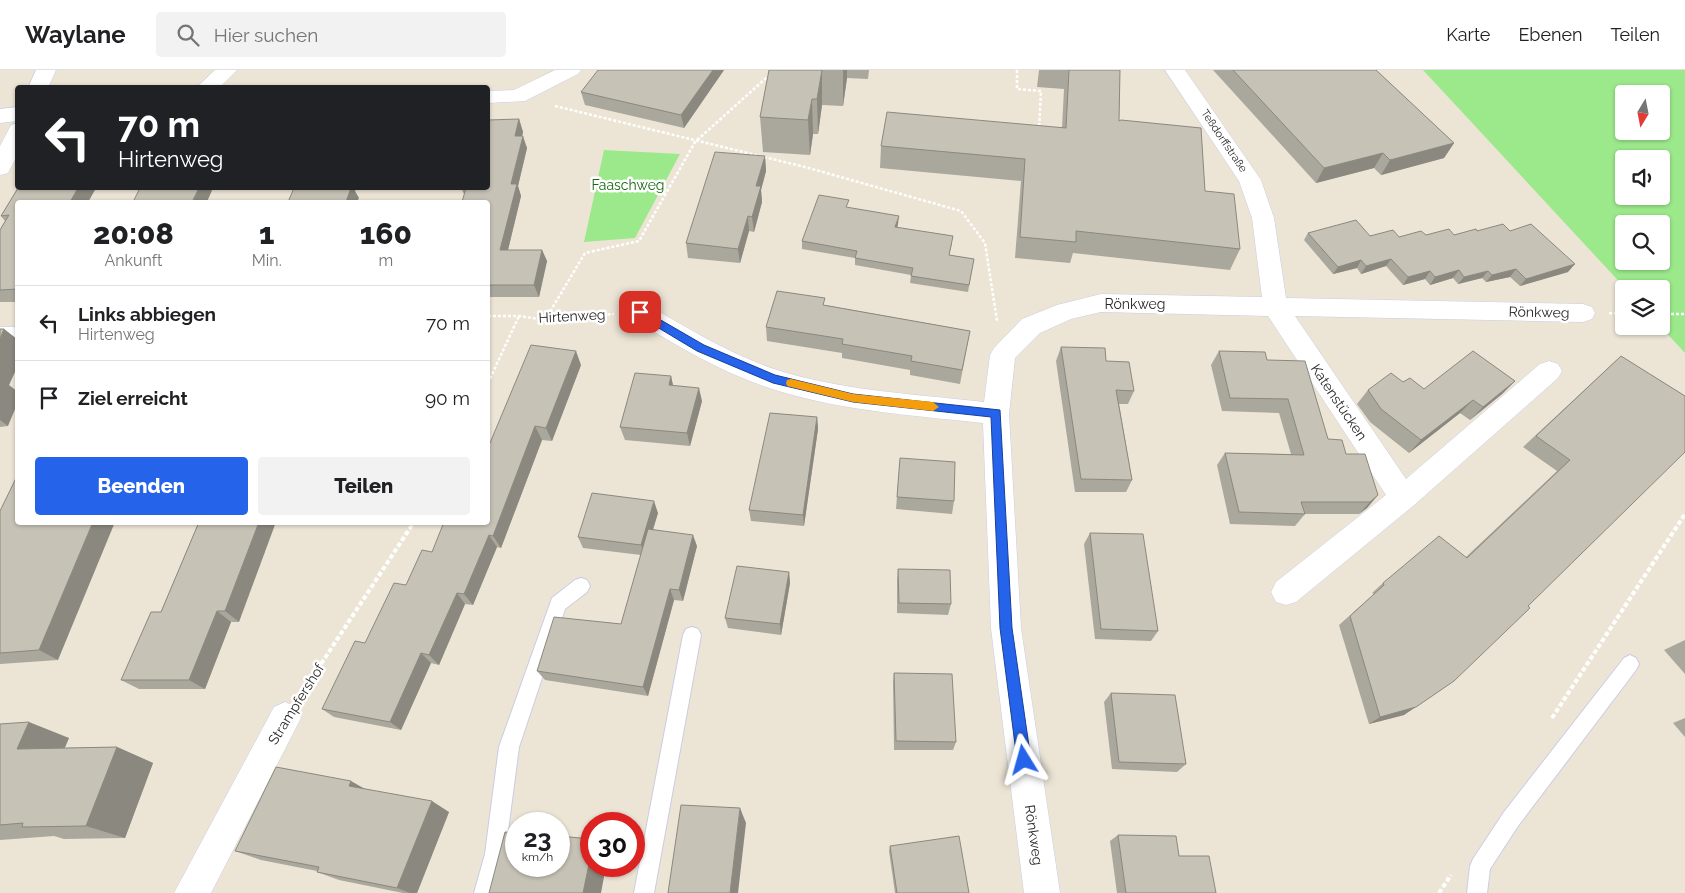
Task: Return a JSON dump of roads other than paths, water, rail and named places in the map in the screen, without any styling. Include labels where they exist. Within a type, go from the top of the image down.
[{"type":"street","points":[[39,85],[46,70]]},
{"type":"street","points":[[210,85],[227,70]]},
{"type":"street","points":[[490,96],[518,96],[571,70]]},
{"type":"street","name":"Teßdorffstraße","points":[[1175,70],[1250,180],[1263,218],[1275,306]]},
{"type":"street","points":[[0,116],[15,114]]},
{"type":"street","points":[[0,168],[15,136]]},
{"type":"street","name":"Rönkweg","points":[[1042,893],[1006,628],[996,414],[1003,355],[1031,326],[1066,311],[1100,303],[1583,313]]},
{"type":"street","name":"Katenstücken","points":[[1275,306],[1403,498]]},
{"type":"street","points":[[640,312],[701,348],[773,379],[853,398],[996,414]]},
{"type":"street","points":[[0,337],[15,336]]},
{"type":"street","points":[[1286,592],[1403,498],[1549,371]]},
{"type":"street","name":"Strampfershof","points":[[192,893],[285,718]]},
{"type":"lane","points":[[484,893],[495,854],[509,747],[558,604],[581,586]]},
{"type":"lane","points":[[644,893],[692,635]]},
{"type":"lane","points":[[1477,893],[1480,866],[1511,819],[1630,664]]},
{"type":"park label","name":"Faaschweg","points":[[628,185]]}]
